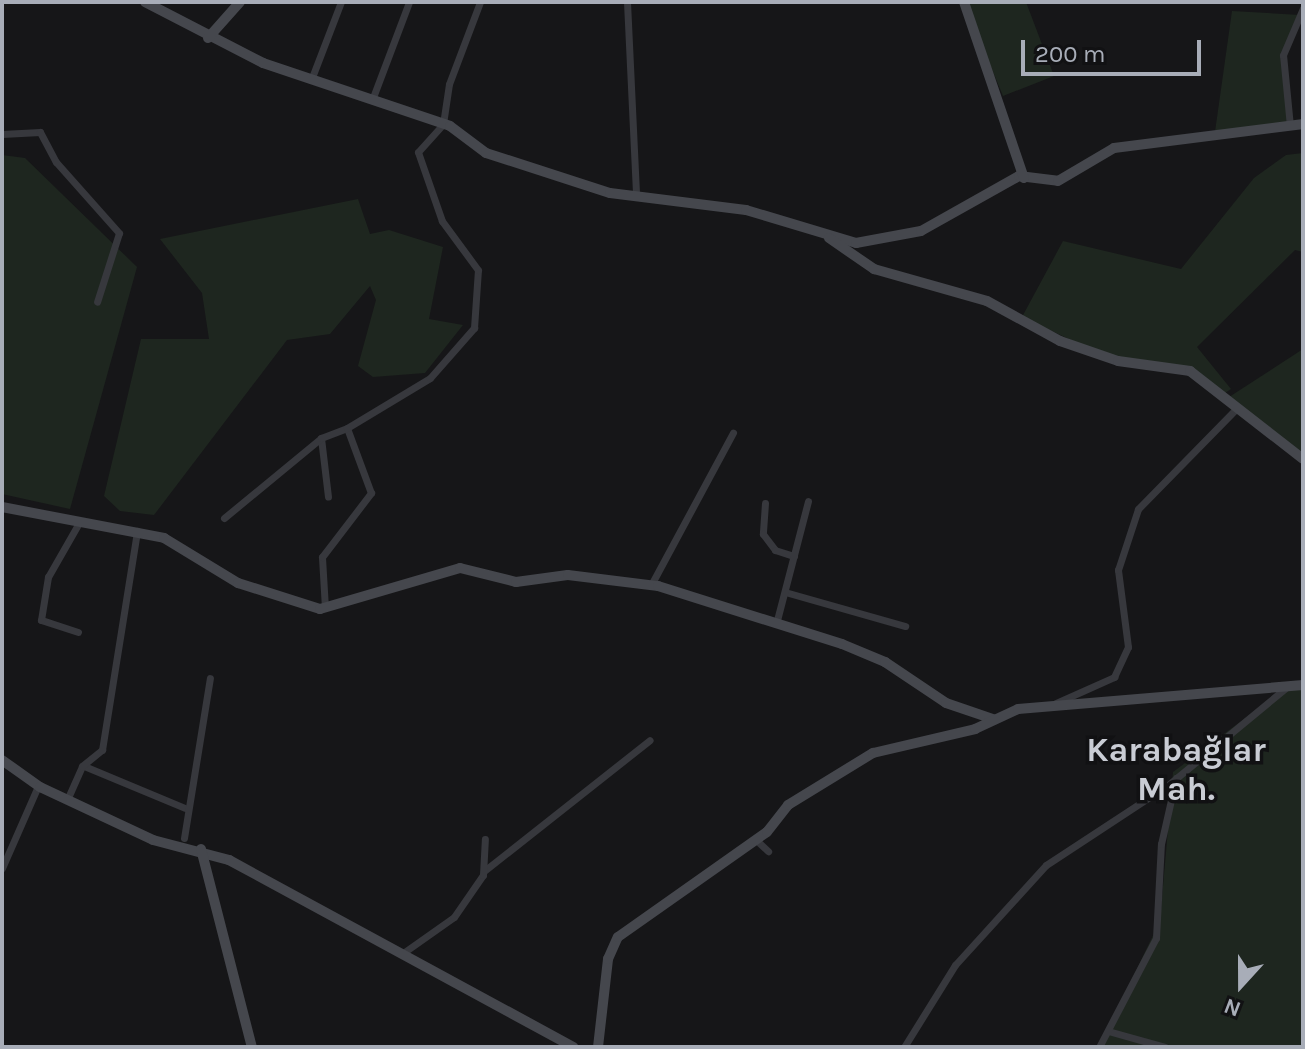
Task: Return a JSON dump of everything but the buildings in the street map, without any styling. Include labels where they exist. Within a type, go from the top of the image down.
[{"type":"street","points":[[145,2],[208,38],[311,80],[443,124],[486,153],[636,195],[746,210],[856,243],[903,237],[1009,179],[1058,181],[1114,148],[1303,124]]},
{"type":"street","points":[[208,38],[240,2]]},
{"type":"street","points":[[311,80],[341,2]]},
{"type":"street","points":[[372,100],[409,2]]},
{"type":"street","points":[[224,518],[321,438],[347,428],[430,378],[474,328],[478,270],[442,221],[418,152],[443,124],[449,84],[480,2]]},
{"type":"street","points":[[627,2],[636,195]]},
{"type":"street","points":[[964,2],[1024,178]]},
{"type":"street","points":[[1290,126],[1283,55],[1303,8]]},
{"type":"street","points":[[2,134],[40,132],[56,162],[119,233],[97,302]]},
{"type":"street","points":[[824,234],[874,269],[987,301],[1060,341],[1118,361],[1190,371],[1303,459]]},
{"type":"street","points":[[1047,707],[1114,677],[1128,647],[1118,570],[1138,509],[1237,408]]},
{"type":"street","points":[[325,608],[322,557],[371,493],[347,428]]},
{"type":"street","points":[[651,585],[733,433]]},
{"type":"street","points":[[321,438],[328,497]]},
{"type":"street","points":[[776,624],[808,501]]},
{"type":"street","points":[[765,503],[763,534],[775,550],[794,556]]},
{"type":"street","points":[[2,507],[137,531],[266,594],[325,608],[446,569],[516,582],[568,575],[651,585],[885,662],[946,703],[993,719]]},
{"type":"street","points":[[78,632],[41,620],[48,577],[80,521]]},
{"type":"street","points":[[67,800],[84,766],[105,736],[137,531]]},
{"type":"street","points":[[785,592],[905,626]]},
{"type":"street","points":[[184,838],[185,808],[210,678]]},
{"type":"street","points":[[598,1047],[608,959],[618,937],[755,839],[788,805],[873,753],[1047,707],[1303,685]]},
{"type":"street","points":[[904,1047],[955,965],[1046,865],[1176,776],[1288,686]]},
{"type":"street","points":[[403,953],[454,917],[484,871],[650,740]]},
{"type":"street","points":[[2,760],[38,786],[153,840],[201,849],[403,953],[573,1047]]},
{"type":"street","points":[[84,766],[185,808]]},
{"type":"street","points":[[1099,1047],[1156,938],[1161,844],[1176,776]]},
{"type":"street","points":[[2,868],[38,786]]},
{"type":"street","points":[[484,871],[485,839]]},
{"type":"street","points":[[755,839],[768,851]]},
{"type":"street","points":[[201,849],[252,1047]]},
{"type":"street","points":[[1108,1031],[1165,1047]]},
{"type":"shaded area","points":[[964,2],[1026,2],[1054,76],[1003,96]]},
{"type":"shaded area","points":[[1232,11],[1300,15],[1283,55],[1290,126],[1214,139]]},
{"type":"shaded area","points":[[1303,153],[1303,252],[1295,250],[1197,347],[1231,389],[1222,395],[1170,366],[1103,355],[1022,317],[1063,241],[1181,269],[1254,178],[1286,155]]},
{"type":"shaded area","points":[[2,155],[25,158],[137,267],[70,509],[2,494]]},
{"type":"shaded area","points":[[358,199],[370,234],[389,230],[443,247],[429,319],[463,325],[425,373],[373,377],[358,366],[376,300],[370,286],[330,334],[287,340],[154,515],[120,511],[104,496],[141,339],[209,339],[202,293],[160,239]]},
{"type":"shaded area","points":[[1303,349],[1303,455],[1226,399]]},
{"type":"shaded area","points":[[1303,685],[1303,1047],[1099,1047],[1160,921],[1173,772],[1288,686]]},
{"type":"district","name":"Karabağlar Mah.","points":[[1176,770]]}]
